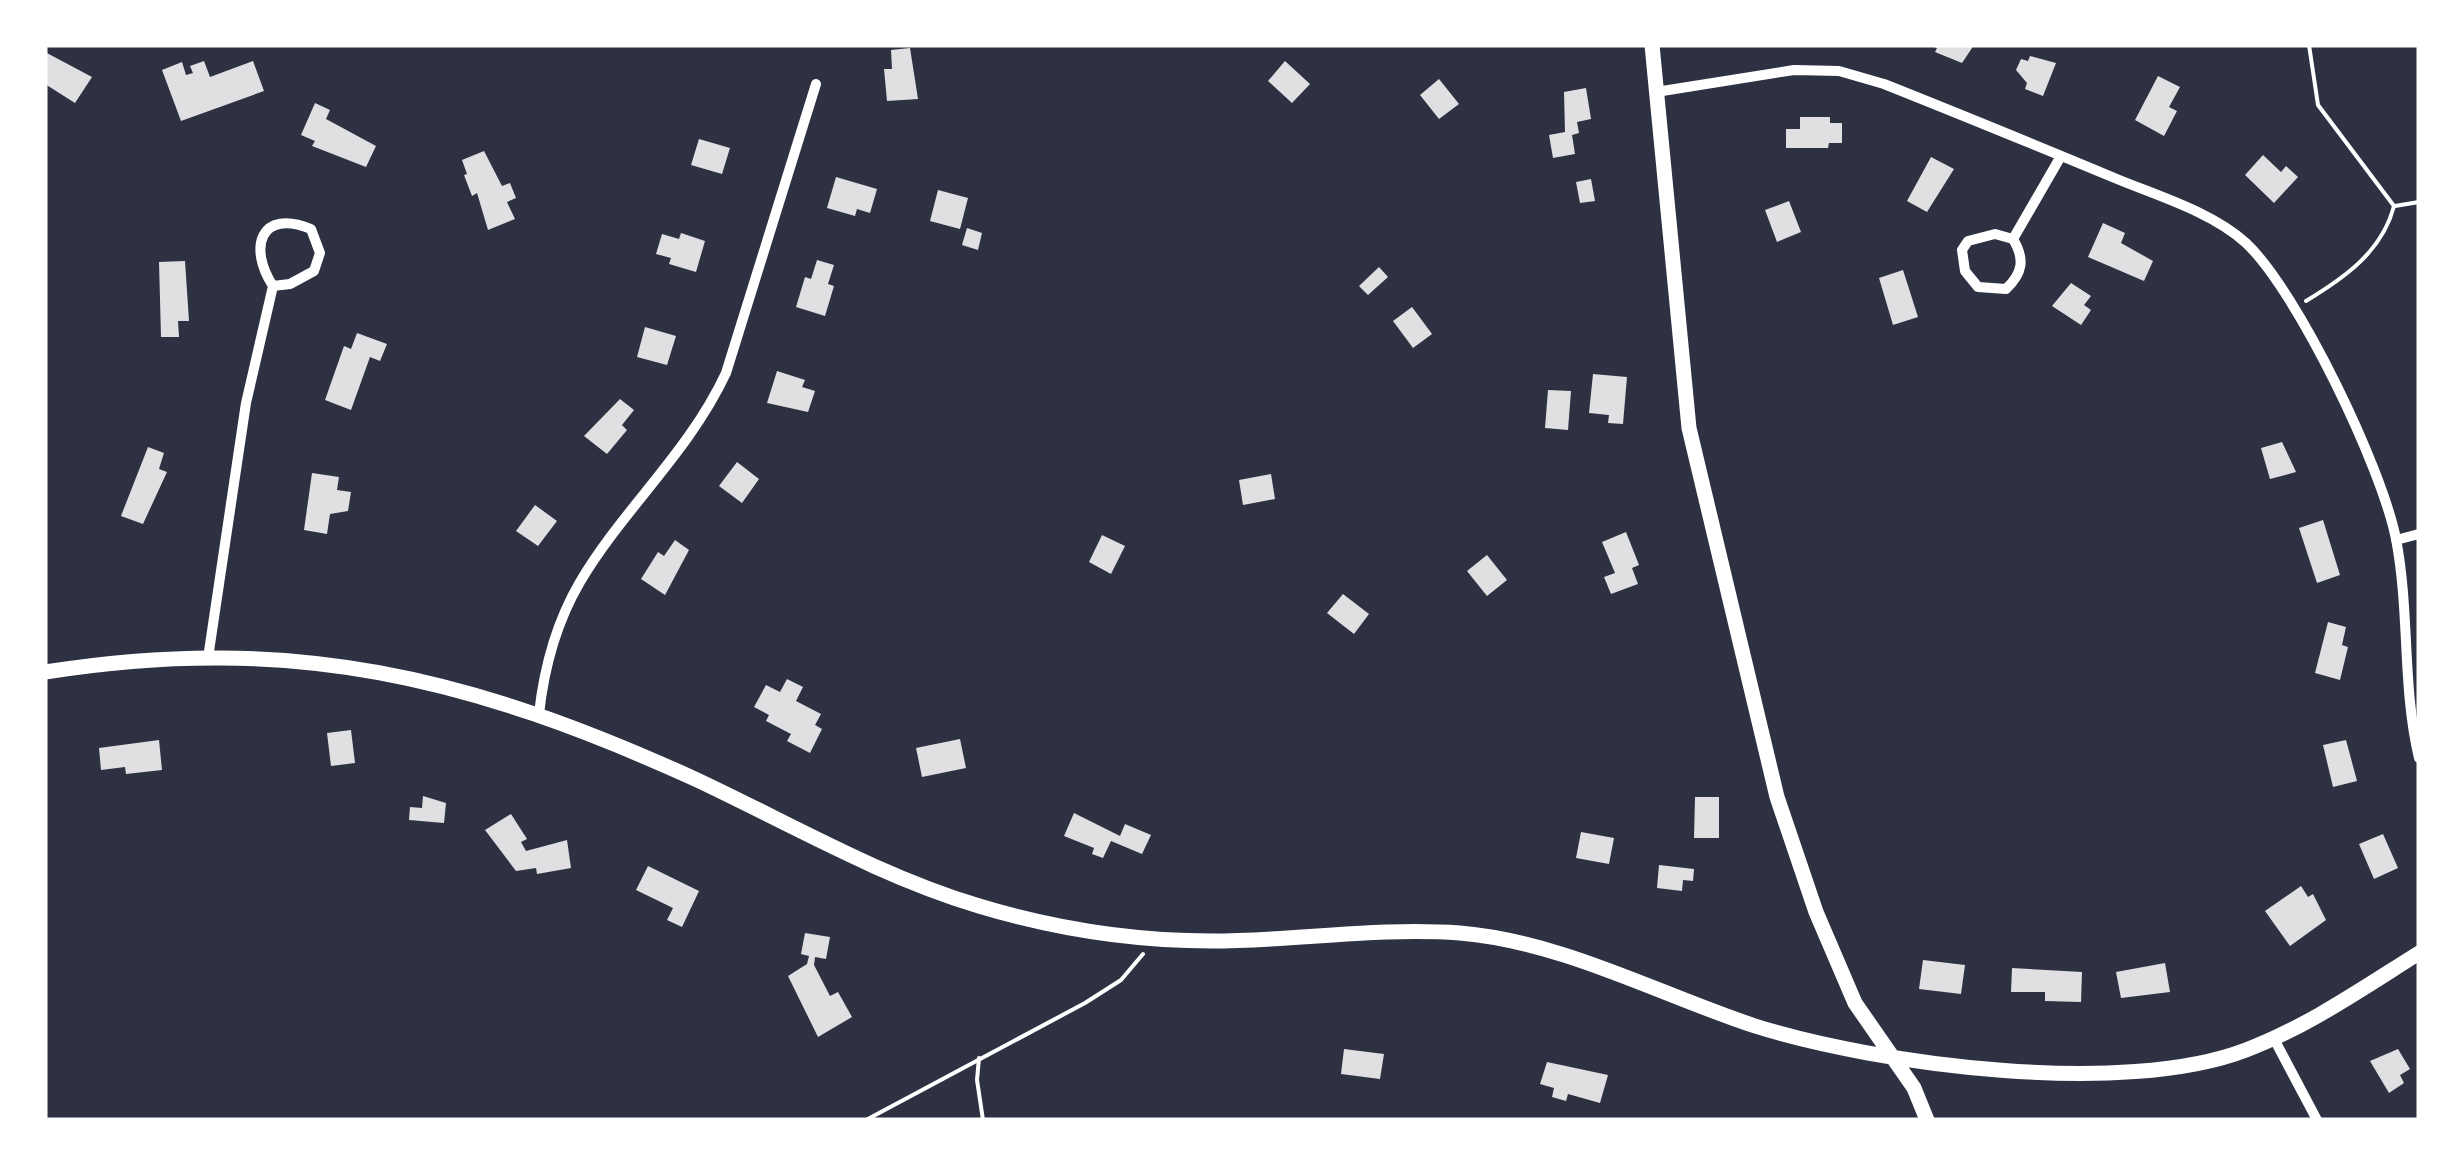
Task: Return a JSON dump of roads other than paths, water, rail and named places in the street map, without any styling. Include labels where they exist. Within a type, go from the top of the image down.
[{"type":"main road","points":[[1652,45],[1689,428],[1774,784],[1816,912],[1855,1003],[1895,1056],[1927,1120]]},
{"type":"main road","points":[[45,672],[153,658],[304,660],[369,668],[466,689],[538,714],[700,781],[816,840],[941,893],[1020,916],[1154,938],[1212,941],[1414,932],[1507,940],[1617,973],[1760,1028],[1895,1056],[2097,1074],[2155,1071],[2216,1059],[2274,1037],[2355,994],[2419,953]]},
{"type":"street","points":[[1656,92],[1794,70],[1839,71],[1884,84],[2061,156],[2226,228],[2247,244],[2293,308],[2377,472],[2396,540],[2407,607],[2409,689],[2419,758]]},
{"type":"street","points":[[538,714],[551,646],[580,582],[665,472],[710,406],[726,374],[816,84]]},
{"type":"street","points":[[2013,239],[1994,234],[1968,241],[1962,250],[1965,271],[1978,287],[2006,289],[2017,278],[2022,266],[2013,239],[2061,156]]},
{"type":"street","points":[[208,658],[246,403],[273,286],[260,266],[258,246],[266,230],[296,223],[310,229],[320,253],[314,272],[290,284],[273,286]]},
{"type":"street","points":[[2396,540],[2419,534]]},
{"type":"street","points":[[2274,1037],[2317,1120]]}]
